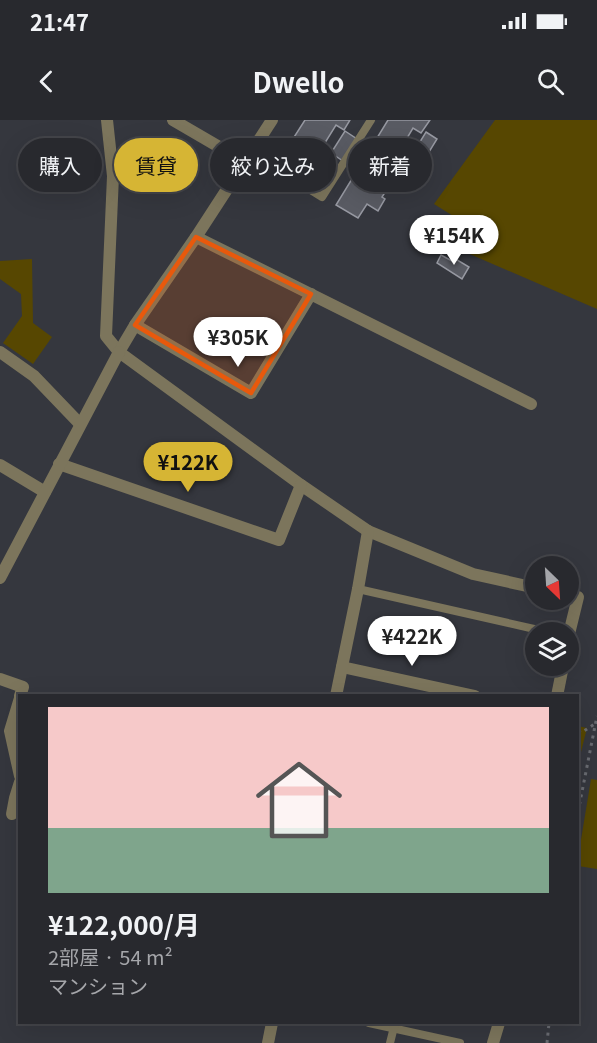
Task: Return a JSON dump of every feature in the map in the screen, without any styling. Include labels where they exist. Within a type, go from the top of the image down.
[{"type":"street","points":[[107,120],[113,176],[106,336],[119,352],[368,531],[473,574],[525,586]]},
{"type":"street","points":[[173,120],[210,139]]},
{"type":"street","points":[[261,138],[272,120]]},
{"type":"street","points":[[0,578],[119,352],[226,192]]},
{"type":"street","points":[[196,237],[531,404]]},
{"type":"street","points":[[135,325],[251,393],[311,294]]},
{"type":"street","points":[[0,352],[34,376],[80,424]]},
{"type":"street","points":[[59,464],[279,540],[301,485]]},
{"type":"street","points":[[0,465],[45,492]]},
{"type":"street","points":[[336,694],[368,531]]},
{"type":"street","points":[[342,667],[466,694]]},
{"type":"street","points":[[557,694],[561,676]]},
{"type":"street","points":[[0,679],[23,687],[21,694]]},
{"type":"street","points":[[18,704],[10,730],[18,767]]},
{"type":"street","points":[[12,814],[18,788]]},
{"type":"street","points":[[268,1043],[272,1024]]},
{"type":"street","points":[[493,1043],[499,1024]]},
{"type":"lane","points":[[336,175],[371,120]]},
{"type":"lane","points":[[313,192],[322,197],[325,192]]},
{"type":"lane","points":[[358,589],[525,627]]},
{"type":"lane","points":[[378,1024],[395,1026],[460,1043]]},
{"type":"lane","points":[[390,1043],[395,1026]]},
{"type":"path","points":[[579,807],[597,716]]},
{"type":"path","points":[[579,732],[596,723]]},
{"type":"path","points":[[547,1043],[549,1024]]},
{"type":"highlighted area","points":[[196,237],[311,294],[251,393],[135,325]]},
{"type":"shaded area","points":[[495,120],[597,120],[597,309],[465,252],[477,231],[434,204]]},
{"type":"shaded area","points":[[32,259],[33,323],[52,337],[33,364],[3,343],[22,316],[21,294],[0,279],[0,261]]},
{"type":"shaded area","points":[[579,726],[587,728],[579,756]]},
{"type":"shaded area","points":[[591,779],[597,780],[597,869],[579,866],[579,852]]},
{"type":"building","points":[[305,120],[350,120],[344,130],[336,125],[328,138],[293,138]]},
{"type":"building","points":[[388,120],[430,120],[421,133],[413,128],[407,138],[377,138]]},
{"type":"building","points":[[345,131],[356,138],[348,138],[348,153],[343,161],[336,156],[336,145]]},
{"type":"building","points":[[426,132],[437,139],[432,147],[432,138],[422,138]]},
{"type":"building","points":[[348,185],[348,192],[385,192],[382,197],[385,199],[378,211],[367,204],[358,218],[336,205]]},
{"type":"building","points":[[441,255],[452,261],[454,258],[469,267],[462,279],[437,263]]}]
